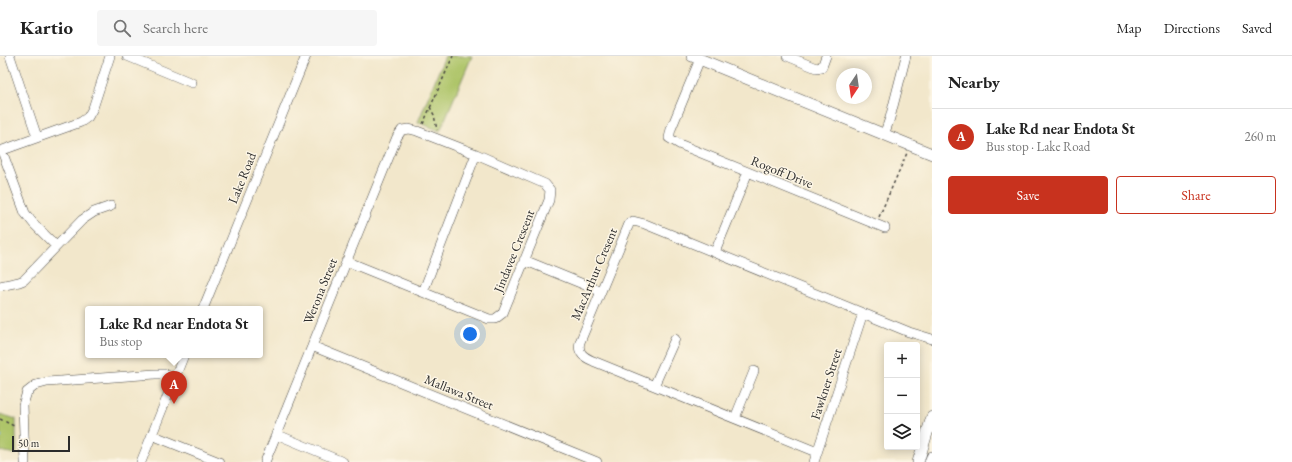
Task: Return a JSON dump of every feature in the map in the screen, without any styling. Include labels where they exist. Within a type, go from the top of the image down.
[{"type":"main road","points":[[696,58],[932,154]]},
{"type":"main road","points":[[918,462],[932,417]]},
{"type":"main road","points":[[930,462],[932,457]]},
{"type":"street","points":[[10,56],[37,137]]},
{"type":"street","points":[[56,246],[25,213],[1,151],[81,122],[88,117],[93,108],[110,56]]},
{"type":"street","points":[[127,56],[192,83]]},
{"type":"street","name":"Lake Road","points":[[204,306],[306,56]]},
{"type":"street","points":[[787,56],[816,68],[822,67],[826,56]]},
{"type":"street","points":[[884,135],[890,118],[906,56]]},
{"type":"street","name":"Rogoff Drive","points":[[696,58],[669,138],[679,144],[885,228]]},
{"type":"street","name":"Jindavee Crescent","points":[[346,261],[490,319],[495,319],[503,313],[549,200],[550,190],[545,184],[476,154],[409,129],[402,130]]},
{"type":"street","name":"Werona Street","points":[[265,462],[397,137],[402,130]]},
{"type":"street","points":[[423,292],[476,154]]},
{"type":"street","points":[[715,252],[748,172]]},
{"type":"street","points":[[0,286],[24,280],[82,220],[94,212],[111,206]]},
{"type":"street","name":"MacArthur Cresent","points":[[817,452],[593,361],[582,355],[579,351],[580,342],[629,224],[633,221],[645,224],[909,332],[932,339]]},
{"type":"street","points":[[524,260],[600,291]]},
{"type":"street","name":"Fawkner Street","points":[[814,462],[863,313]]},
{"type":"street","points":[[654,386],[675,339]]},
{"type":"street","name":"Mallawa Street","points":[[312,346],[597,462]]},
{"type":"street","points":[[141,462],[183,358]]},
{"type":"street","points":[[735,418],[754,371]]},
{"type":"street","points":[[25,462],[23,405],[27,392],[36,386],[46,382],[156,374],[166,374],[174,378]]},
{"type":"street","points":[[276,434],[343,462]]},
{"type":"street","points":[[152,435],[219,462]]},
{"type":"path","points":[[422,126],[453,56]]},
{"type":"path","points":[[430,106],[437,132]]},
{"type":"path","points":[[879,217],[906,153]]},
{"type":"path","points":[[0,419],[14,427],[24,430]]},
{"type":"green space","points":[[445,56],[472,56],[440,131],[418,122]]},
{"type":"green space","points":[[0,414],[16,419],[16,454],[0,451]]},
{"type":"place","name":"Lake Rd near Endota St","points":[[174,404]]}]
